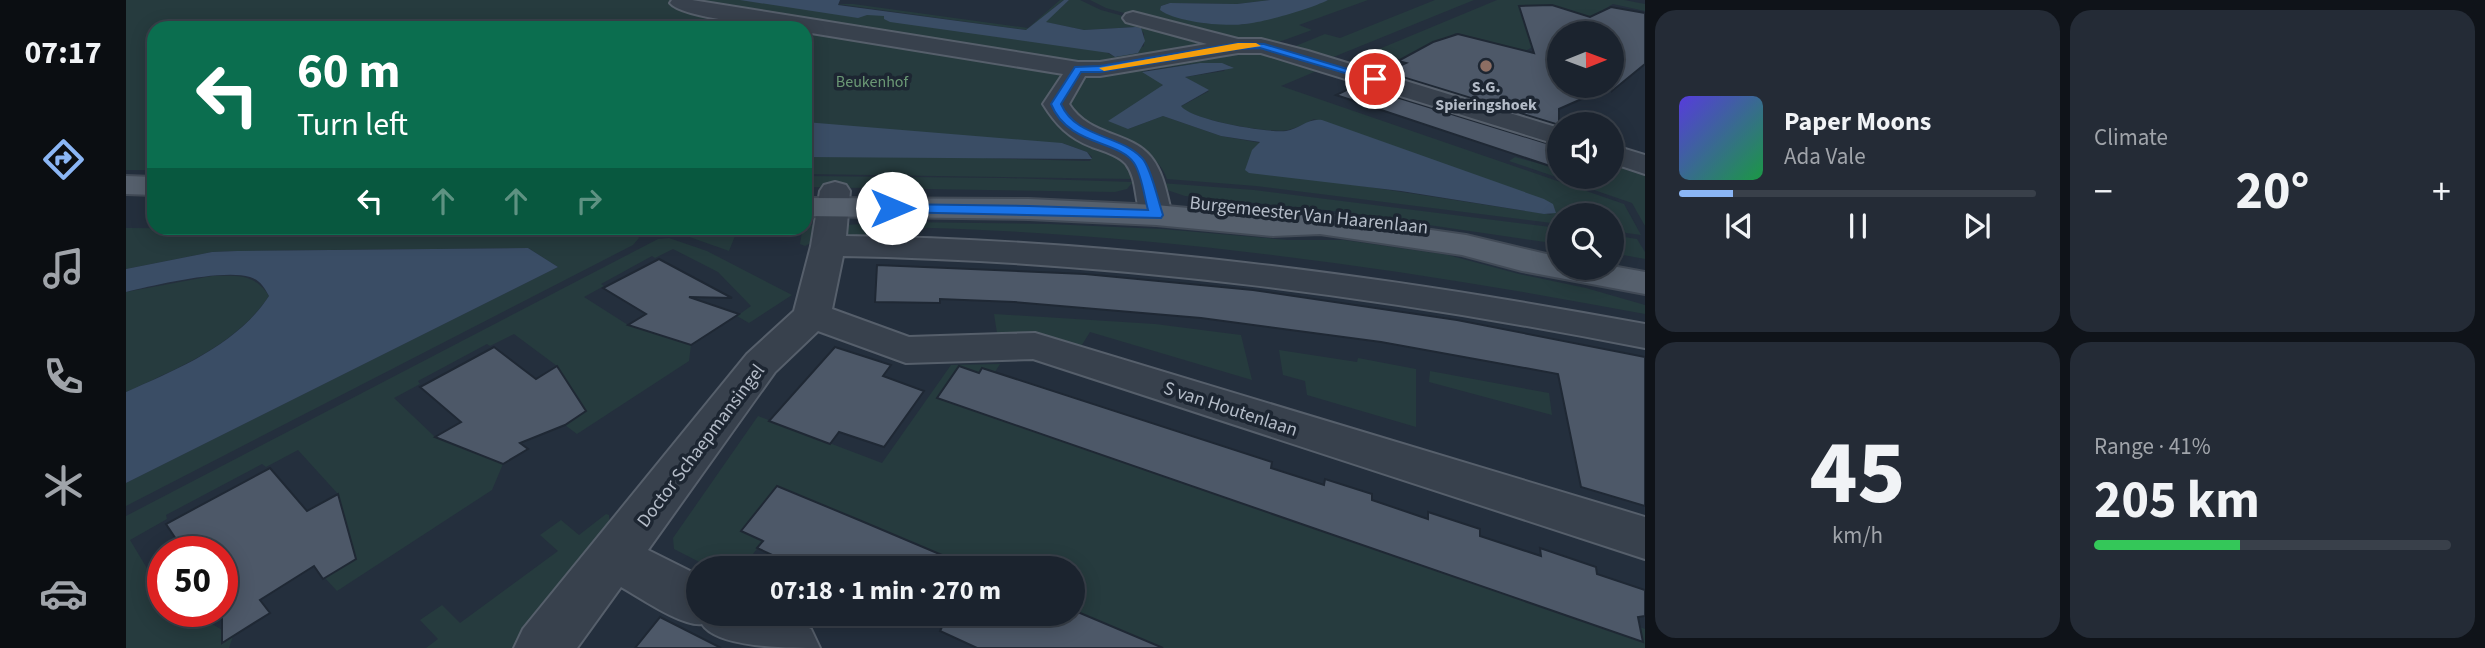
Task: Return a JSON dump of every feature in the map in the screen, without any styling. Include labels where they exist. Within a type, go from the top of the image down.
[{"type":"main road","points":[[126,185],[147,186]]},
{"type":"main road","points":[[126,194],[147,194]]},
{"type":"main road","name":"Burgemeester Van Haarenlaan","points":[[819,199],[1029,209],[1154,207],[1395,221],[1547,247]]},
{"type":"main road","name":"Burgemeester Van Haarenlaan","points":[[1154,207],[1273,226],[1320,224],[1466,245],[1522,261],[1645,284]]},
{"type":"main road","points":[[1624,260],[1645,263]]},
{"type":"street","points":[[681,0],[680,4],[692,8],[774,21]]},
{"type":"street","points":[[1133,18],[1238,46]]},
{"type":"street","points":[[812,27],[1078,69],[1100,69],[1238,46],[1261,46],[1547,133]]},
{"type":"street","points":[[1078,69],[1056,104],[1059,111],[1080,132],[1129,153],[1139,161],[1154,207]]},
{"type":"street","points":[[1624,158],[1645,164]]},
{"type":"street","points":[[813,315],[828,247],[819,199]]},
{"type":"street","points":[[828,247],[1059,253],[1241,270],[1368,286],[1509,309],[1645,336]]},
{"type":"street","name":"S van Houtenlaan","points":[[813,315],[906,350],[1035,346],[1645,538]]},
{"type":"street","name":"Doctor Schaepmansingel","points":[[543,648],[761,363],[813,315]]},
{"type":"street","points":[[614,558],[686,595]]},
{"type":"street","points":[[748,626],[791,648]]},
{"type":"green space","name":"Beukenhof","points":[[126,0],[786,0],[1093,45],[1115,57],[1144,46],[1144,33],[1136,27],[1084,30],[1045,22],[1069,0],[1080,0],[1101,10],[1319,70],[1281,86],[1547,178],[1547,189],[1580,189],[1621,203],[1547,203],[1547,213],[1314,119],[1288,130],[1265,130],[1200,117],[1180,107],[1209,91],[1185,77],[1224,71],[1229,65],[1200,63],[1143,71],[1163,84],[1128,129],[1163,116],[1221,136],[1261,143],[1363,186],[1547,214],[1547,222],[1256,186],[1167,179],[1163,169],[1150,157],[1103,149],[1128,163],[1132,179],[812,174],[812,157],[916,156],[1090,161],[1092,157],[1087,152],[1062,143],[812,149],[812,21],[147,21],[147,170],[126,170]]},
{"type":"green space","points":[[1060,0],[1064,0],[1026,30],[837,4],[1028,28]]},
{"type":"green space","points":[[1090,0],[1270,0],[1237,4],[1170,3],[1161,6],[1191,20],[1246,24],[1328,0],[1368,0],[1299,25],[1312,30],[1276,43],[1265,43],[1196,33],[1106,8]]},
{"type":"green space","points":[[1435,0],[1474,0],[1326,60],[1293,47],[1325,34],[1340,38]]},
{"type":"green space","points":[[1497,0],[1624,0],[1645,4],[1645,11],[1613,4],[1591,17],[1549,6],[1523,7],[1564,21],[1547,21],[1547,40],[1519,54],[1496,44],[1456,33],[1379,71],[1343,64]]},
{"type":"green space","points":[[1515,157],[1547,166],[1547,174],[1509,161]]},
{"type":"green space","points":[[1624,169],[1645,176],[1645,226],[1632,203],[1591,189],[1624,189]]},
{"type":"green space","points":[[812,176],[1133,182],[1127,189],[1115,192],[812,187]]},
{"type":"green space","points":[[1161,183],[1254,190],[1547,227],[1547,242],[1326,210],[1185,196],[1167,190]]},
{"type":"green space","points":[[1624,204],[1641,235],[1624,233]]},
{"type":"green space","points":[[902,222],[1048,224],[1162,229],[1288,240],[1344,240],[1448,255],[1586,288],[1645,305],[1645,314],[1365,267],[1177,244],[987,230],[892,227],[892,238],[851,239],[844,236],[843,225]]},
{"type":"green space","points":[[812,225],[817,225],[814,241],[805,246],[800,244],[802,235],[812,235]]},
{"type":"green space","points":[[126,228],[147,228],[147,235],[638,235],[639,238],[633,245],[126,506],[126,483],[558,267],[528,248],[212,252],[126,269]]},
{"type":"green space","points":[[684,235],[735,235],[729,251]]},
{"type":"green space","points":[[1624,237],[1637,239],[1645,252],[1645,259],[1624,255]]},
{"type":"green space","points":[[669,238],[707,251],[792,295],[749,323],[737,316],[751,306],[718,272],[673,249],[655,258],[652,256],[601,284],[604,286],[584,297],[628,325],[691,345],[689,361],[577,434],[565,425],[586,411],[557,366],[514,334],[490,346],[487,344],[418,381],[420,384],[394,398],[435,437],[503,464],[492,490],[337,591],[325,578],[356,558],[338,494],[298,450],[266,467],[262,464],[166,515],[167,519],[130,540],[147,568],[147,627],[217,627],[233,636],[229,648],[126,648],[126,516],[658,239]]},
{"type":"green space","points":[[212,276],[244,277],[258,283],[269,296],[256,313],[223,342],[185,364],[126,392],[126,292]]},
{"type":"green space","points":[[994,314],[1155,324],[1241,335],[1252,380],[1090,332],[1080,348],[1031,333],[997,333]]},
{"type":"green space","points":[[1279,350],[1357,362],[1358,358],[1416,369],[1416,427],[1307,395],[1305,381],[1283,375]]},
{"type":"green space","points":[[1000,364],[995,372],[982,368],[979,373],[959,366],[938,398],[1643,641],[1640,627],[1645,629],[1645,648],[1163,648],[1085,615],[1085,556],[944,556],[777,486],[741,531],[763,541],[751,556],[688,556],[674,549],[673,538],[758,416],[882,463],[951,365]]},
{"type":"green space","points":[[1430,371],[1549,393],[1552,415],[1429,382]]},
{"type":"green space","points":[[606,514],[609,515],[610,531],[514,648],[426,648],[438,639],[420,620],[442,605],[460,623],[558,551],[540,535],[561,520],[579,535]]},
{"type":"water","points":[[740,0],[840,0],[838,5],[1026,30],[1064,0],[1069,0],[1046,22],[1084,30],[1136,27],[1141,28],[1145,41],[1138,53],[1115,57],[1109,53],[890,22],[884,19],[884,16],[867,15],[858,18]]},
{"type":"water","points":[[1270,0],[1328,0],[1275,18],[1236,25],[1177,18],[1160,10],[1161,6],[1170,3],[1237,4]]},
{"type":"water","points":[[1200,63],[1222,63],[1234,68],[1185,77],[1209,90],[1181,106],[1214,121],[1276,131],[1291,130],[1312,121],[1322,120],[1551,203],[1547,203],[1547,214],[1544,214],[1401,191],[1249,173],[1245,170],[1252,150],[1260,142],[1221,136],[1163,116],[1128,129],[1108,121],[1163,85],[1142,72]]},
{"type":"water","points":[[812,123],[1062,143],[1087,152],[1092,159],[812,157]]},
{"type":"water","points":[[528,248],[558,267],[126,483],[126,392],[186,364],[223,342],[256,313],[269,296],[256,280],[238,275],[189,279],[126,292],[126,269],[212,252]]},
{"type":"building","points":[[1552,5],[1590,17],[1611,7],[1645,13],[1645,64],[1624,81],[1624,21],[1547,21],[1547,98],[1584,98],[1559,109],[1559,112],[1547,112],[1547,121],[1386,72],[1406,63],[1398,61],[1433,42],[1458,34],[1534,53],[1519,6]]},
{"type":"building","points":[[1357,85],[1547,143],[1547,165],[1336,95]]},
{"type":"building","points":[[659,259],[732,298],[689,297],[739,314],[691,345],[628,325],[646,314],[603,288]]},
{"type":"building","points":[[877,265],[1085,274],[1253,290],[1457,320],[1645,357],[1645,506],[1581,487],[1558,374],[1381,342],[1201,318],[1014,302],[940,299],[940,303],[875,302]]},
{"type":"building","points":[[494,347],[536,379],[557,366],[586,411],[565,425],[520,443],[528,449],[503,464],[435,437],[461,422],[420,387]]},
{"type":"building","points":[[835,347],[891,365],[883,376],[924,391],[884,447],[839,432],[830,444],[769,421]]},
{"type":"building","points":[[959,366],[979,373],[982,368],[1272,462],[1271,468],[1324,485],[1325,479],[1372,494],[1372,500],[1428,519],[1428,512],[1480,529],[1480,536],[1541,556],[1540,548],[1596,567],[1597,574],[1645,590],[1645,616],[1638,617],[1643,642],[937,398]]},
{"type":"building","points":[[270,468],[307,511],[338,494],[356,559],[323,579],[314,566],[260,600],[270,613],[222,643],[222,627],[238,627],[238,536],[174,536],[166,524]]},
{"type":"building","points":[[777,486],[944,556],[775,556],[757,548],[763,541],[741,531]]},
{"type":"building","points":[[1085,615],[1163,648],[977,648],[940,631],[942,626],[1085,626]]},
{"type":"building","points":[[660,617],[721,648],[635,648]]},
{"type":"slow traffic","points":[[1104,68],[1238,46],[1256,46]]},
{"type":"place","name":"S.G. Spieringshoek","points":[[1486,66]]},
{"type":"route","points":[[892,208],[1029,209],[1156,215],[1139,161],[1129,153],[1080,132],[1059,111],[1056,104],[1078,69],[1100,69],[1238,46],[1261,46],[1375,79]]}]
